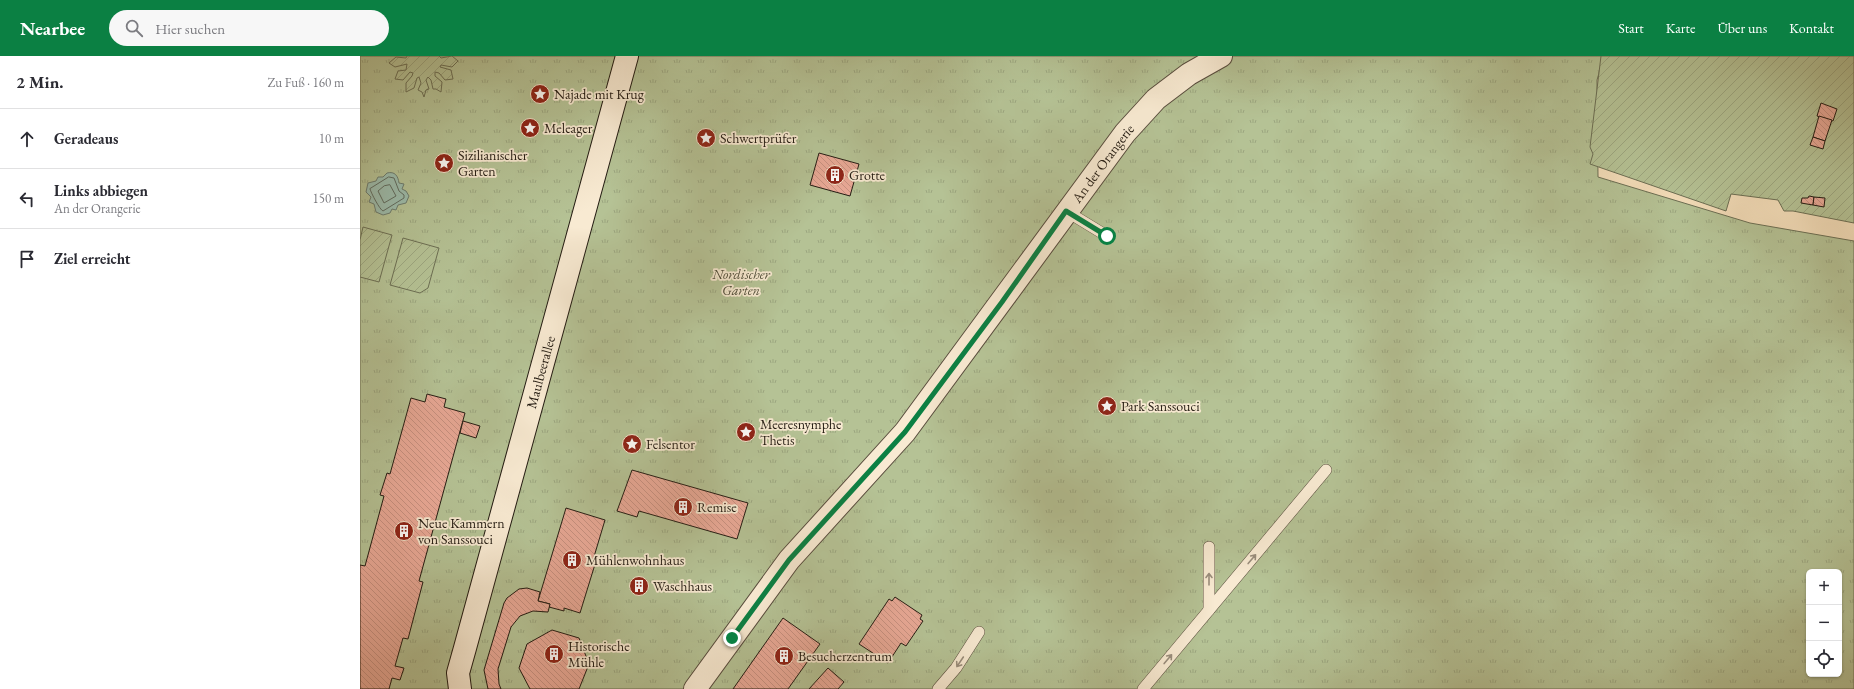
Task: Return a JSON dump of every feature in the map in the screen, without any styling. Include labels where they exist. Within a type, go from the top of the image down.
[{"type":"street","name":"Maulbeerallee","points":[[460,689],[458,673],[626,56]]},
{"type":"street","name":"An der Orangerie","points":[[695,689],[789,560],[905,432],[1002,302],[1066,211],[1125,133],[1156,99],[1190,74],[1221,56]]},
{"type":"lane","points":[[1066,211],[1107,236]]},
{"type":"lane","points":[[1144,689],[1326,470]]},
{"type":"lane","points":[[1209,547],[1209,610]]},
{"type":"lane","points":[[938,689],[956,668],[980,632]]},
{"type":"green space","name":"Park Sanssouci","points":[[360,56],[1604,56],[1597,80],[1598,177],[1750,223],[1854,241],[1854,689],[360,689]]},
{"type":"green space","points":[[407,56],[439,56],[441,58],[452,56],[458,61],[452,67],[441,65],[440,67],[451,70],[453,79],[445,80],[439,73],[435,72],[435,76],[442,82],[441,92],[433,89],[431,80],[428,77],[426,80],[429,89],[426,90],[424,97],[422,92],[418,90],[421,83],[419,77],[417,78],[414,88],[406,92],[406,83],[413,73],[410,72],[403,80],[395,79],[398,71],[406,70],[407,64],[395,67],[389,63],[396,57],[406,58]]},
{"type":"green space","points":[[1601,56],[1854,56],[1854,223],[1793,211],[1784,211],[1778,200],[1731,194],[1726,211],[1590,164],[1593,154],[1590,147]]},
{"type":"green space","points":[[363,227],[392,235],[379,282],[360,277],[360,240]]},
{"type":"green space","points":[[403,238],[439,248],[428,288],[420,293],[390,285]]},
{"type":"water","points":[[387,173],[396,175],[399,183],[404,184],[402,189],[406,191],[409,196],[406,203],[398,205],[396,210],[392,209],[390,213],[383,215],[376,212],[374,204],[369,202],[371,197],[366,192],[368,183],[376,181],[378,177],[383,177]]},
{"type":"building","points":[[1821,103],[1837,109],[1833,121],[1817,116]]},
{"type":"building","points":[[1819,116],[1832,120],[1825,141],[1813,137]]},
{"type":"building","points":[[1813,137],[1825,141],[1823,149],[1810,145]]},
{"type":"building","name":"Grotte","points":[[819,153],[859,164],[850,196],[810,185]]},
{"type":"building","points":[[1809,196],[1814,197],[1813,205],[1801,203],[1802,198],[1808,198]]},
{"type":"building","points":[[1814,197],[1825,198],[1824,207],[1813,205]]},
{"type":"building","name":"Neue Kammern von Sanssouci","points":[[427,394],[446,399],[444,407],[465,413],[419,581],[423,582],[408,639],[403,638],[395,666],[404,668],[400,680],[392,678],[389,689],[360,689],[360,565],[365,566],[384,496],[380,495],[387,473],[390,474],[411,398],[425,402]]},
{"type":"building","points":[[463,421],[480,426],[476,438],[460,433]]},
{"type":"building","name":"Remise","points":[[632,470],[748,503],[737,539],[639,511],[637,517],[617,511]]},
{"type":"building","name":"Mühlenwohnhaus","points":[[566,508],[605,520],[593,560],[596,561],[580,613],[564,608],[564,611],[549,607],[550,604],[538,601]]},
{"type":"building","name":"Waschhaus","points":[[633,579],[647,583],[645,593],[630,589]]},
{"type":"building","points":[[527,588],[540,592],[538,601],[550,604],[548,612],[533,611],[520,616],[511,627],[498,669],[499,684],[501,689],[488,689],[484,670],[504,603],[507,598],[519,589]]},
{"type":"building","points":[[895,597],[922,615],[920,619],[923,621],[906,646],[901,643],[888,663],[859,644],[889,599],[892,601]]},
{"type":"building","name":"Besucherzentrum","points":[[783,618],[820,644],[788,689],[733,689]]},
{"type":"building","name":"Historische Mühle","points":[[552,630],[579,638],[589,664],[579,689],[530,689],[519,668],[527,644]]},
{"type":"building","points":[[828,668],[844,682],[838,689],[809,689]]},
{"type":"place","name":"Najade mit Krug","points":[[540,94]]},
{"type":"place","name":"Meleager","points":[[530,128]]},
{"type":"place","name":"Schwertprüfer","points":[[706,138]]},
{"type":"place","name":"Sizilianischer Garten","points":[[444,163]]},
{"type":"place","name":"Grotte","points":[[835,175]]},
{"type":"place","name":"Park Sanssouci","points":[[1107,406]]},
{"type":"place","name":"Meeresnymphe Thetis","points":[[746,432]]},
{"type":"place","name":"Felsentor","points":[[632,444]]},
{"type":"place","name":"Remise","points":[[683,507]]},
{"type":"place","name":"Neue Kammern von Sanssouci","points":[[404,531]]},
{"type":"place","name":"Mühlenwohnhaus","points":[[572,560]]},
{"type":"place","name":"Waschhaus","points":[[639,586]]},
{"type":"place","name":"Historische Mühle","points":[[554,654]]},
{"type":"place","name":"Besucherzentrum","points":[[784,656]]},
{"type":"route","points":[[732,638],[789,560],[905,432],[1002,302],[1066,211],[1107,236]]},
{"type":"park label","name":"Nordischer Garten","points":[[741,282]]}]
